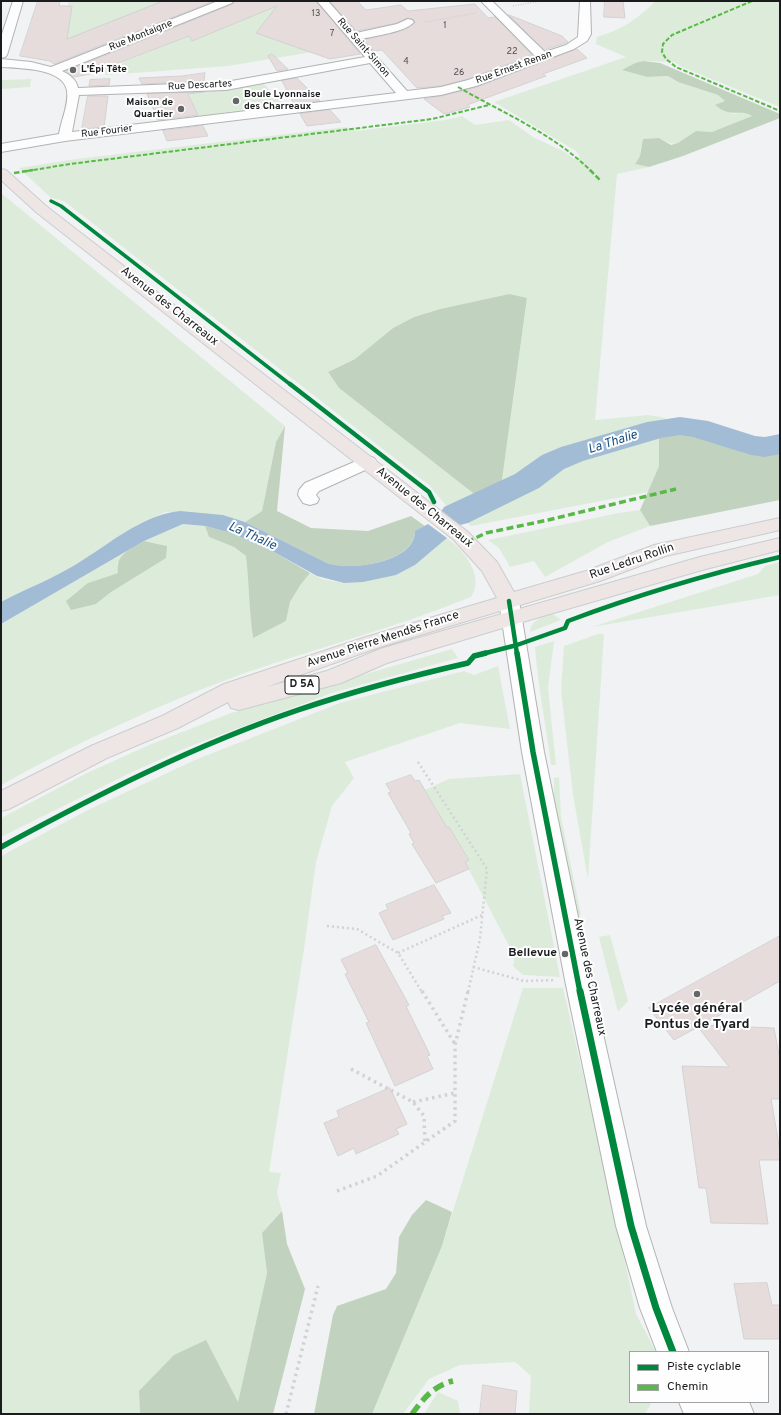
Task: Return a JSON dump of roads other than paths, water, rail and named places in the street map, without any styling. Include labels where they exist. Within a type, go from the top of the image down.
[{"type":"main road","name":"Avenue des Charreaux","points":[[1,173],[42,209],[461,536],[490,567],[511,609]]},
{"type":"main road","name":"Rue Ledru Rollin","points":[[511,609],[660,550],[780,524]]},
{"type":"main road","name":"Rue Ledru Rollin","points":[[511,609],[780,544]]},
{"type":"main road","name":"Avenue Pierre Mendès France","points":[[1,802],[99,752],[170,722],[332,677],[380,657],[511,609]]},
{"type":"street","points":[[1,54],[18,1]]},
{"type":"street","name":"Rue Montaigne","points":[[53,70],[228,1]]},
{"type":"street","name":"Rue Saint-Simon","points":[[322,1],[404,95]]},
{"type":"street","points":[[486,1],[543,57]]},
{"type":"street","name":"Rue Ernest Renan","points":[[404,95],[458,87],[570,47],[583,39],[586,27],[585,1]]},
{"type":"street","points":[[353,37],[401,26],[408,22]]},
{"type":"street","name":"Rue Descartes","points":[[74,92],[226,86],[372,59]]},
{"type":"street","points":[[1,63],[23,64],[53,70],[68,81],[74,92],[65,137]]},
{"type":"street","name":"Rue Fourier","points":[[1,148],[65,137],[404,95]]},
{"type":"street","points":[[310,499],[307,495],[308,490],[312,487],[368,462]]},
{"type":"street","name":"Avenue des Charreaux","points":[[511,609],[533,752],[578,980],[631,1226],[656,1308],[673,1351]]},
{"type":"street","name":"Avenue des Charreaux","points":[[656,1308],[689,1351]]},
{"type":"street","points":[[697,1403],[704,1414]]},
{"type":"street","points":[[729,1403],[737,1414]]},
{"type":"water","points":[[180,511],[223,515],[245,522],[327,563],[338,565],[365,565],[380,562],[393,557],[405,551],[412,542],[415,531],[428,524],[447,538],[415,565],[396,575],[363,582],[344,583],[317,576],[274,552],[231,533],[205,526],[183,524],[144,541],[1,624],[1,602],[66,570],[139,524],[166,513]]},
{"type":"waterway","name":"La Thalie","points":[[456,515],[527,481],[553,462],[572,454],[658,429],[680,426],[697,428],[751,445],[765,447],[780,444]]},
{"type":"place","name":"L'Épi Tête","points":[[73,70]]},
{"type":"place","name":"Boule Lyonnaise des Charreaux","points":[[236,101]]},
{"type":"place","name":"Maison de Quartier","points":[[181,109]]},
{"type":"place","name":"Bellevue","points":[[565,954]]},
{"type":"place","name":"Lycée général Pontus de Tyard","points":[[697,994]]}]
